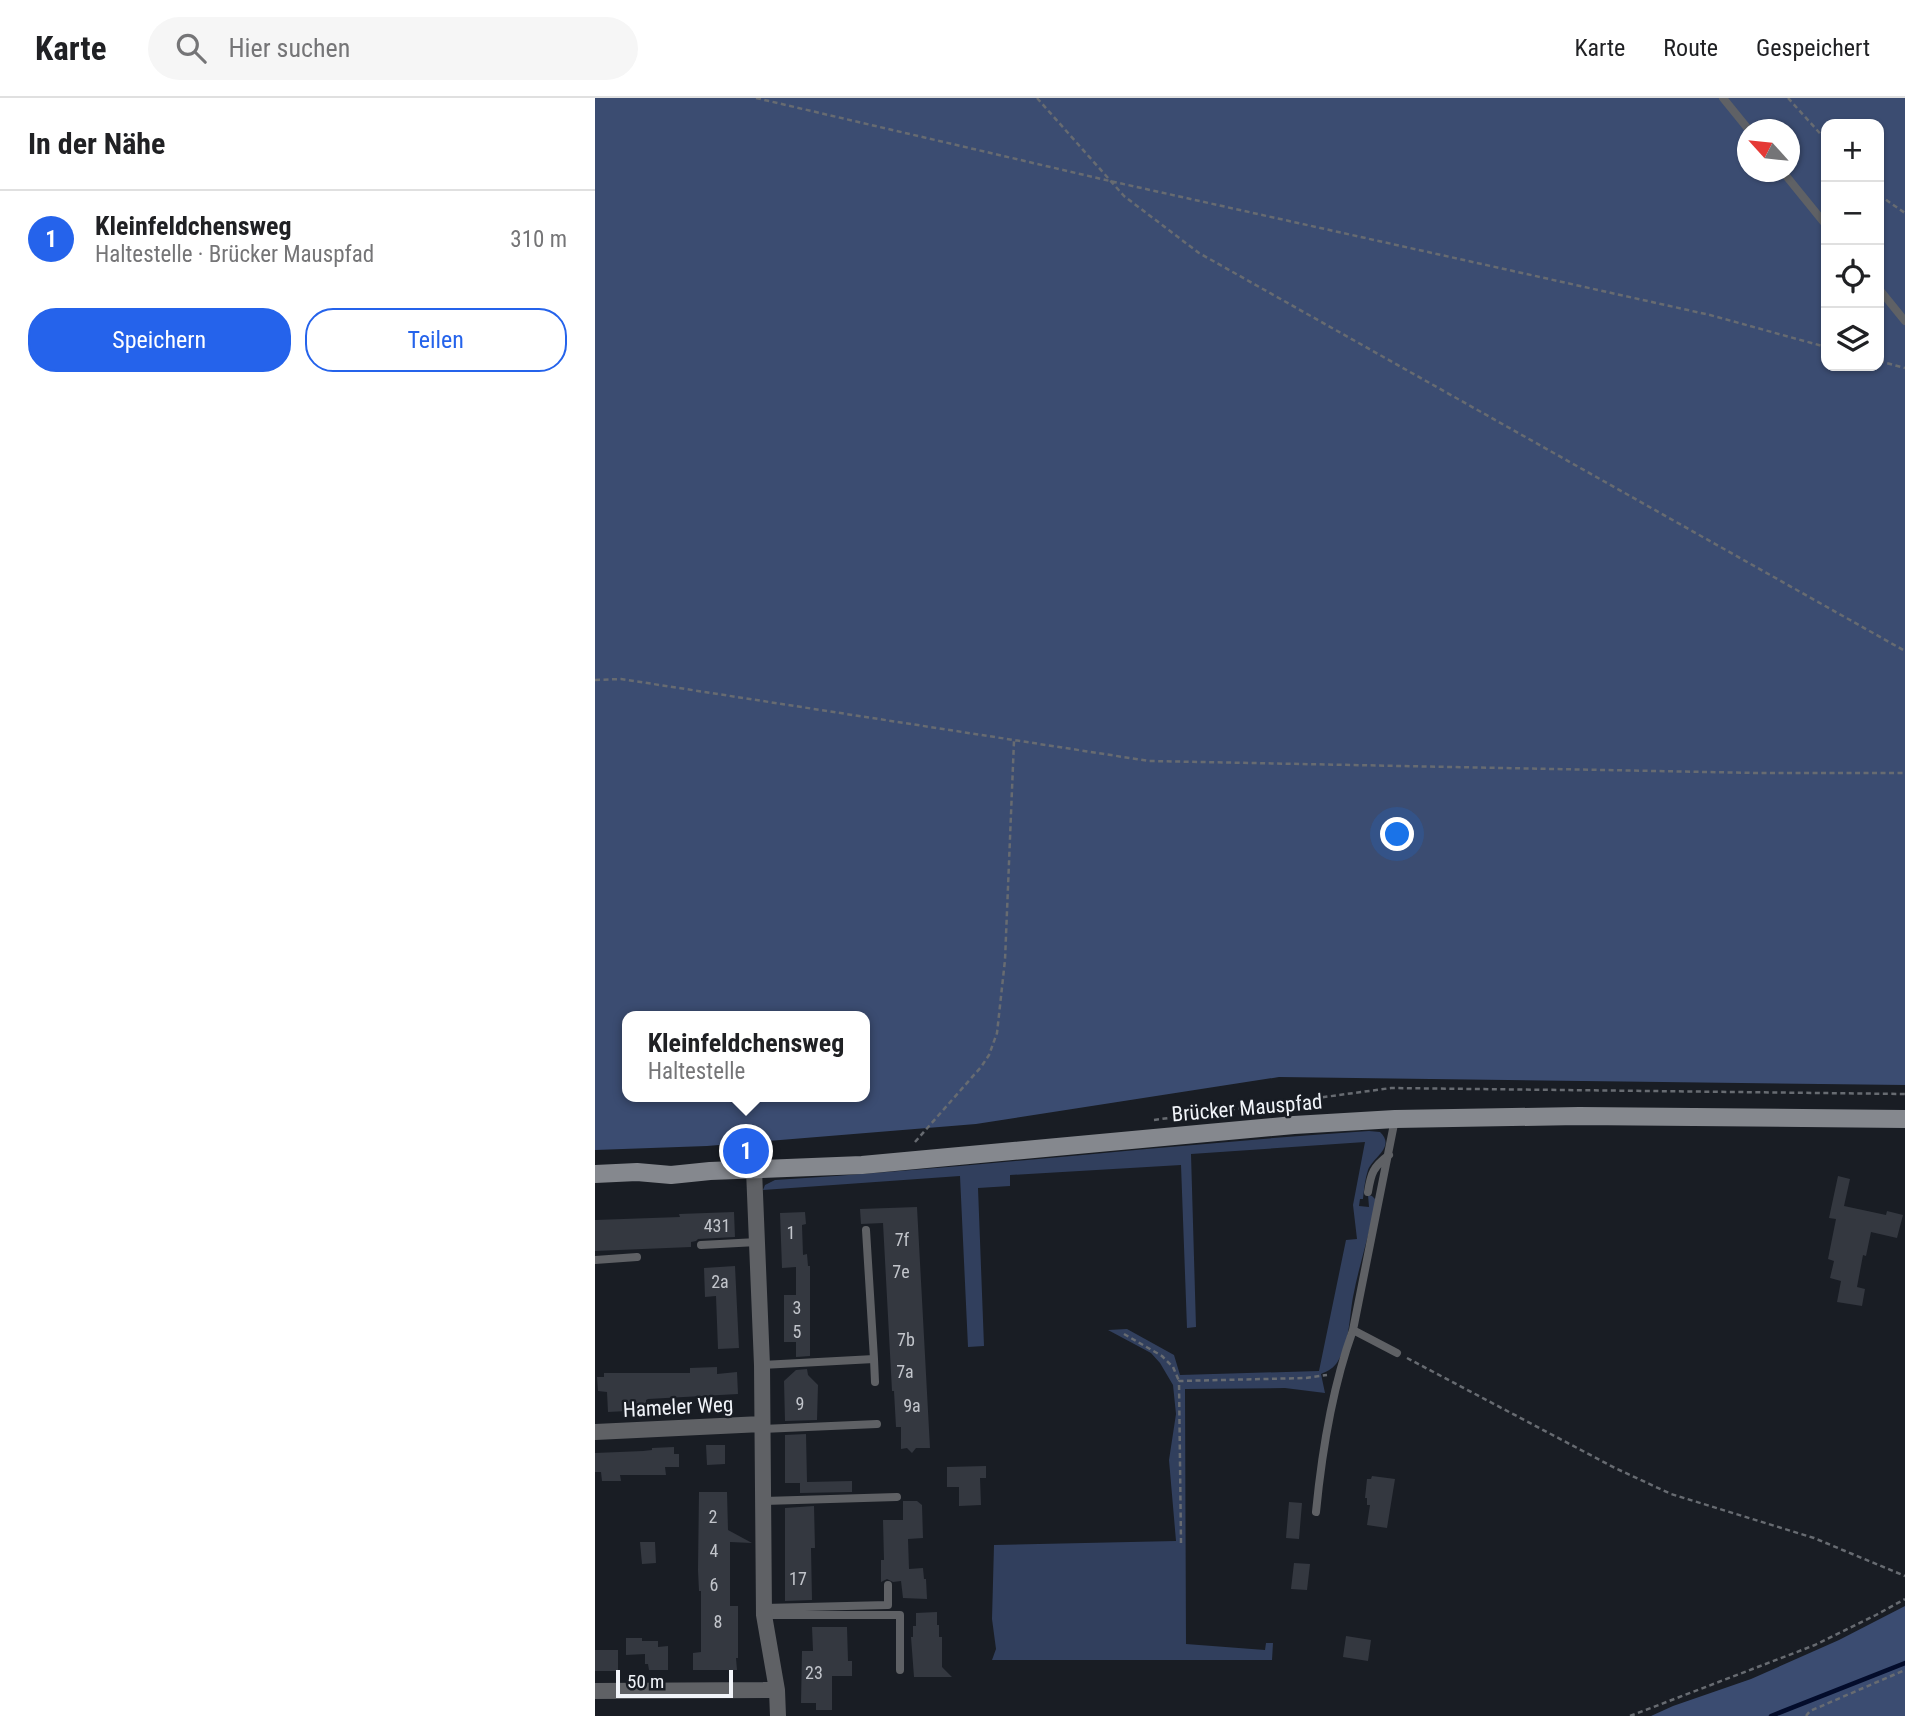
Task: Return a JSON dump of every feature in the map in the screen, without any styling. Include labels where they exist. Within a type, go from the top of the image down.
[{"type":"main road","name":"Brücker Mauspfad","points":[[595,1174],[637,1172],[671,1175],[918,1161],[1294,1125],[1395,1119],[1579,1116],[1905,1119]]},
{"type":"street","points":[[754,1170],[762,1365],[764,1612],[777,1690],[778,1716]]},
{"type":"street","name":"Hameler Weg","points":[[595,1432],[762,1427]]},
{"type":"street","points":[[595,1691],[777,1690]]},
{"type":"lane","points":[[1723,98],[1740,119]]},
{"type":"lane","points":[[1791,182],[1821,219]]},
{"type":"lane","points":[[1884,295],[1905,321]]},
{"type":"lane","points":[[1316,1511],[1319,1475],[1342,1362],[1353,1330],[1395,1119]]},
{"type":"lane","points":[[1368,1192],[1374,1168],[1389,1155]]},
{"type":"lane","points":[[866,1230],[875,1382]]},
{"type":"lane","points":[[701,1245],[757,1242]]},
{"type":"lane","points":[[595,1260],[637,1257]]},
{"type":"lane","points":[[1353,1330],[1398,1353]]},
{"type":"lane","points":[[762,1365],[874,1359]]},
{"type":"lane","points":[[762,1427],[877,1424]]},
{"type":"lane","points":[[764,1501],[897,1497]]},
{"type":"lane","points":[[764,1612],[888,1605],[888,1586]]},
{"type":"lane","points":[[764,1612],[900,1615],[900,1670]]},
{"type":"path","points":[[755,98],[1110,181],[1710,315],[1821,346]]},
{"type":"path","points":[[1037,98],[1124,196],[1199,253],[1905,651]]},
{"type":"path","points":[[1789,98],[1821,134]]},
{"type":"path","points":[[1884,198],[1905,213]]},
{"type":"path","points":[[1884,362],[1905,368]]},
{"type":"path","points":[[595,680],[621,679],[1149,761],[1757,773],[1905,773]]},
{"type":"path","points":[[910,1147],[981,1067],[989,1055],[997,1033],[1005,960],[1014,740]]},
{"type":"path","points":[[1124,1334],[1162,1356],[1173,1367],[1179,1381],[1181,1543]]},
{"type":"path","points":[[1398,1353],[1615,1468],[1671,1494],[1814,1538],[1905,1576]]},
{"type":"path","points":[[1179,1381],[1322,1377],[1332,1373],[1342,1362]]},
{"type":"path","points":[[1630,1716],[1815,1645],[1905,1599]]},
{"type":"path","points":[[1806,1716],[1809,1711],[1905,1670]]},
{"type":"shaded area","points":[[595,98],[1905,98],[1905,1085],[1279,1077],[976,1124],[707,1146],[595,1150]]},
{"type":"shaded area","points":[[1380,1132],[1386,1142],[1368,1170],[1363,1199],[1360,1199],[1359,1206],[1369,1207],[1368,1195],[1376,1200],[1355,1285],[1345,1346],[1335,1366],[1321,1374],[1325,1393],[1285,1388],[1185,1389],[1186,1644],[1265,1650],[1266,1643],[1273,1643],[1272,1660],[992,1660],[996,1649],[992,1619],[994,1545],[1176,1541],[1169,1460],[1176,1414],[1173,1385],[1151,1353],[1108,1330],[1127,1329],[1174,1355],[1180,1375],[1319,1371],[1346,1240],[1357,1239],[1353,1205],[1365,1142],[1191,1154],[1196,1327],[1187,1328],[1181,1165],[1010,1175],[1010,1186],[978,1188],[984,1346],[968,1347],[960,1176],[763,1190],[765,1185],[775,1180]]},
{"type":"shaded area","points":[[1905,1606],[1905,1716],[1651,1716],[1751,1679],[1839,1640]]},
{"type":"building","points":[[1838,1176],[1850,1179],[1844,1206],[1886,1215],[1887,1211],[1903,1215],[1897,1238],[1871,1232],[1857,1287],[1865,1289],[1862,1306],[1837,1302],[1841,1281],[1830,1278],[1834,1261],[1828,1259],[1836,1219],[1829,1218]]},
{"type":"building","points":[[917,1207],[930,1448],[916,1448],[912,1453],[907,1448],[901,1449],[901,1427],[896,1427],[883,1223],[861,1224],[860,1209]]},
{"type":"building","points":[[734,1212],[735,1237],[698,1239],[691,1242],[691,1247],[595,1251],[595,1220]]},
{"type":"building","points":[[805,1212],[806,1224],[802,1225],[803,1255],[807,1254],[810,1266],[810,1356],[796,1357],[796,1342],[784,1342],[784,1295],[796,1295],[796,1267],[782,1268],[780,1213]]},
{"type":"building","points":[[735,1266],[739,1348],[718,1349],[716,1296],[705,1297],[704,1268]]},
{"type":"building","points":[[717,1367],[717,1374],[737,1372],[738,1394],[648,1399],[646,1410],[608,1412],[607,1392],[598,1391],[597,1377],[604,1377],[604,1373],[690,1373],[690,1368]]},
{"type":"building","points":[[807,1369],[808,1375],[818,1385],[817,1420],[785,1421],[784,1381],[796,1370]]},
{"type":"building","points":[[806,1434],[807,1482],[852,1481],[852,1492],[800,1493],[800,1483],[785,1483],[785,1435]]},
{"type":"building","points":[[706,1445],[725,1445],[725,1464],[707,1465]]},
{"type":"building","points":[[674,1447],[674,1454],[679,1454],[679,1467],[665,1467],[666,1475],[620,1475],[621,1481],[602,1481],[601,1472],[595,1472],[595,1453]]},
{"type":"building","points":[[986,1466],[986,1478],[980,1478],[981,1505],[959,1506],[959,1487],[947,1487],[947,1467]]},
{"type":"building","points":[[1372,1476],[1395,1479],[1387,1528],[1367,1525],[1370,1505],[1367,1505],[1365,1498],[1367,1479]]},
{"type":"building","points":[[699,1492],[727,1492],[728,1530],[752,1543],[730,1542],[730,1606],[738,1606],[737,1670],[693,1670],[693,1653],[701,1652]]},
{"type":"building","points":[[903,1501],[917,1501],[922,1505],[923,1538],[908,1539],[909,1569],[923,1568],[927,1599],[903,1598],[901,1581],[893,1582],[887,1579],[881,1582],[881,1560],[884,1560],[883,1520],[903,1520]]},
{"type":"building","points":[[1289,1502],[1302,1503],[1299,1539],[1286,1538]]},
{"type":"building","points":[[814,1506],[815,1548],[811,1548],[812,1600],[785,1601],[785,1508]]},
{"type":"building","points":[[640,1542],[655,1542],[656,1563],[642,1564]]},
{"type":"building","points":[[1294,1563],[1310,1564],[1307,1590],[1291,1589]]},
{"type":"building","points":[[937,1612],[939,1637],[942,1637],[942,1667],[952,1677],[914,1677],[911,1637],[913,1626],[916,1626],[916,1613]]},
{"type":"building","points":[[812,1627],[847,1627],[848,1661],[852,1661],[852,1676],[832,1676],[832,1710],[816,1710],[816,1703],[801,1703],[802,1651],[813,1651]]},
{"type":"building","points":[[1346,1636],[1371,1640],[1368,1661],[1343,1657]]},
{"type":"building","points":[[626,1638],[658,1641],[658,1647],[668,1646],[668,1670],[649,1670],[648,1664],[645,1664],[645,1654],[626,1655]]},
{"type":"building","points":[[595,1650],[618,1650],[618,1671],[595,1671]]},
{"type":"waterway","points":[[1771,1716],[1905,1663]]},
{"type":"place","name":"Kleinfeldchensweg","points":[[746,1151]]}]
